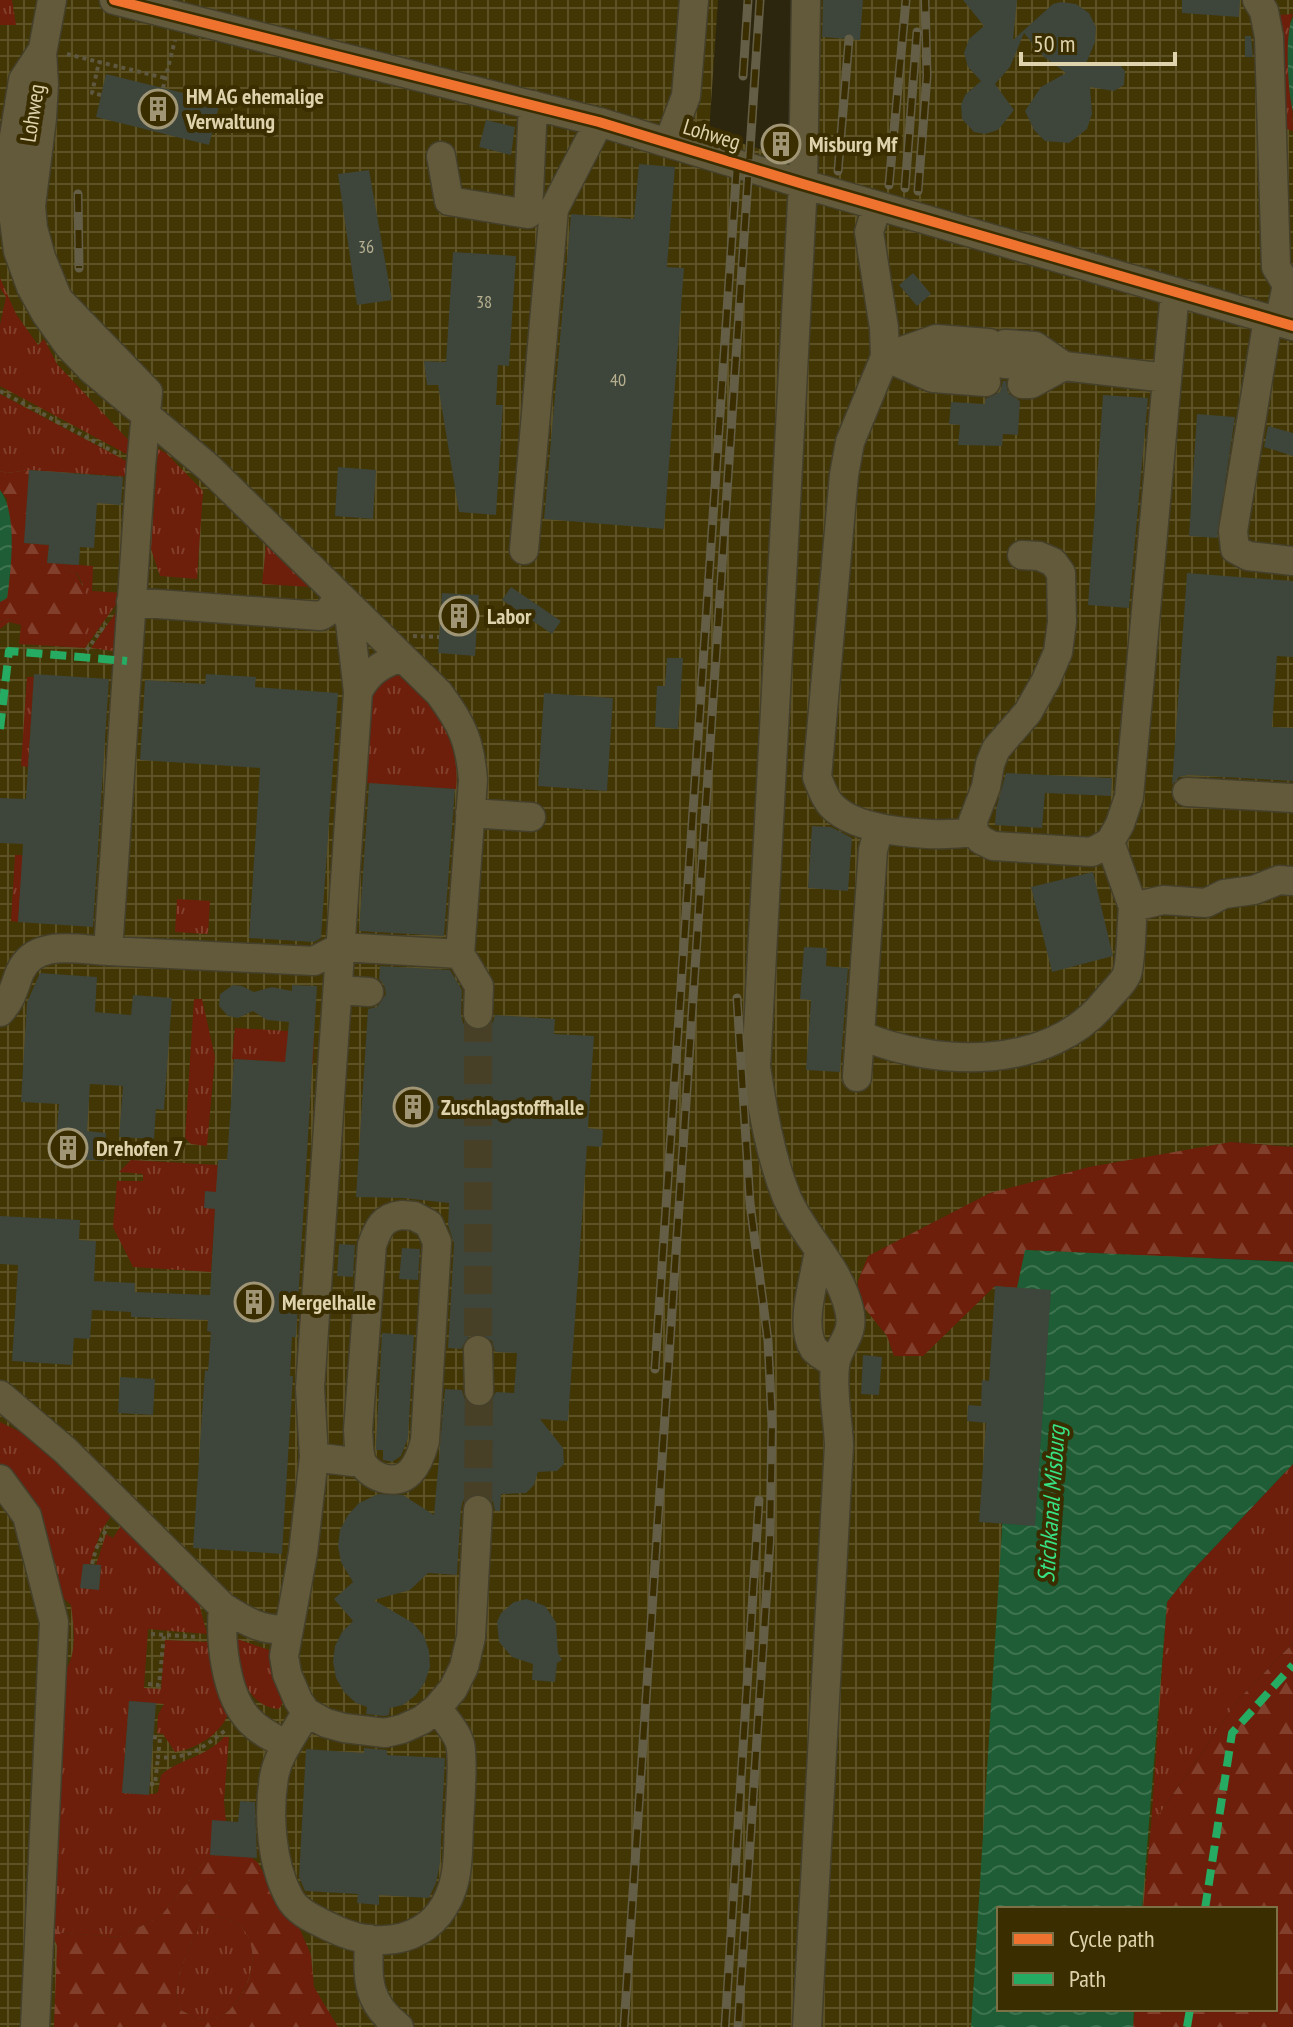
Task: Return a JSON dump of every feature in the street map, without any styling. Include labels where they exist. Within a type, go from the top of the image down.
[{"type":"street","name":"Lohweg","points":[[15,226],[52,0]]},
{"type":"street","name":"Lohweg","points":[[114,0],[669,141],[803,184],[1280,323]]},
{"type":"street","points":[[669,141],[686,96],[694,0]]},
{"type":"street","points":[[806,0],[803,184],[756,1067],[767,1135],[788,1199],[834,1270],[851,1320],[846,1343],[835,1363],[839,1445],[837,1505],[807,2027]]},
{"type":"street","points":[[1257,0],[1264,11],[1269,37],[1276,267],[1288,280],[1233,531],[1235,549],[1248,556],[1293,561]]},
{"type":"street","name":"Lohweg","points":[[42,50],[23,80],[8,174],[15,226],[41,257],[58,299],[148,392],[145,415]]},
{"type":"street","points":[[441,156],[449,201],[528,214],[533,105]]},
{"type":"street","points":[[524,550],[554,209],[599,122]]},
{"type":"street","points":[[877,206],[869,232],[884,328],[885,357],[850,442],[844,475],[817,777],[829,803],[839,812],[879,828],[955,835],[974,832]]},
{"type":"street","points":[[1022,555],[1039,556],[1053,562],[1061,573],[1063,611],[1058,652],[1028,712],[996,749],[973,821],[974,832],[993,846],[1092,852],[1110,842],[1129,797],[1175,292]]},
{"type":"street","points":[[885,357],[936,339],[999,363],[1031,384],[1064,366]]},
{"type":"street","points":[[885,357],[933,378],[999,363],[1035,346],[1064,366],[1167,378]]},
{"type":"street","points":[[108,951],[145,415]]},
{"type":"street","points":[[145,415],[208,467],[439,693],[460,721],[471,751],[473,780],[460,954],[479,986],[478,1014]]},
{"type":"street","points":[[131,602],[321,616],[339,597]]},
{"type":"street","points":[[339,597],[350,622],[358,692],[310,1388],[314,1457],[303,1553],[284,1656],[287,1674],[306,1712],[344,1728],[385,1733],[422,1720],[437,1708],[453,1689],[464,1667],[471,1637],[478,1510]]},
{"type":"street","points":[[358,692],[365,677],[375,669],[402,657]]},
{"type":"street","points":[[1187,792],[1293,798]]},
{"type":"street","points":[[470,813],[531,817]]},
{"type":"street","points":[[857,1077],[873,850],[879,828]]},
{"type":"street","points":[[860,1035],[909,1052],[1004,1056],[1055,1041],[1075,1031],[1098,1011],[1127,975],[1133,907],[1110,842]]},
{"type":"street","points":[[1133,907],[1163,900],[1206,903],[1224,894],[1254,890],[1279,880],[1293,881]]},
{"type":"street","points":[[0,1012],[8,1004],[29,957],[45,948],[314,961],[341,947],[460,954]]},
{"type":"street","points":[[338,990],[369,992]]},
{"type":"street","points":[[408,1208],[429,1224],[437,1242],[425,1441],[416,1466],[409,1475],[399,1480],[375,1476],[361,1460],[358,1430],[372,1245],[384,1221],[408,1208]]},
{"type":"street","points":[[819,1249],[806,1322],[808,1336],[816,1352],[835,1363]]},
{"type":"street","points":[[478,1350],[479,1391]]},
{"type":"street","points":[[0,1395],[29,1417],[223,1607],[247,1622],[265,1628],[288,1629]]},
{"type":"street","points":[[314,1457],[353,1462],[361,1460]]},
{"type":"street","points":[[0,1479],[27,1516],[54,1622],[35,2027]]},
{"type":"street","points":[[223,1607],[222,1638],[231,1682],[244,1715],[259,1730],[287,1745]]},
{"type":"street","points":[[306,1712],[275,1774],[274,1845],[281,1878],[290,1899],[306,1915],[343,1934],[392,1940],[422,1932],[444,1907],[453,1887],[458,1850],[460,1743],[437,1708]]},
{"type":"street","points":[[369,1939],[371,1997],[384,2015],[399,2027]]},
{"type":"path","points":[[163,88],[181,17]]},
{"type":"path","points":[[42,50],[165,78]]},
{"type":"path","points":[[99,62],[92,93],[101,95]]},
{"type":"path","points":[[0,391],[141,466]]},
{"type":"path","points":[[92,1564],[96,1549],[111,1521],[124,1508]]},
{"type":"path","points":[[151,1634],[222,1638]]},
{"type":"path","points":[[148,1684],[159,1685],[164,1635]]},
{"type":"path","points":[[158,1757],[180,1758],[196,1752],[244,1715]]},
{"type":"path","points":[[150,1784],[155,1784],[160,1738],[153,1737]]},
{"type":"shaded area","points":[[0,0],[718,0],[709,133],[819,171],[815,0],[1293,0],[1293,1147],[1231,1142],[1213,1246],[1157,1907],[997,1907],[997,2011],[1148,2011],[1147,2027],[0,2027]]},
{"type":"green space","points":[[0,0],[12,0],[16,25],[0,25]]},
{"type":"green space","points":[[1293,14],[1290,22],[1293,131],[1277,126],[1278,15]]},
{"type":"green space","points":[[0,278],[16,314],[38,345],[44,339],[57,364],[134,446],[134,458],[0,386],[0,325],[6,297],[0,288]]},
{"type":"green space","points":[[0,394],[134,465],[133,477],[0,471]]},
{"type":"green space","points":[[158,449],[166,453],[203,491],[197,579],[160,576],[151,549]]},
{"type":"green space","points":[[29,470],[25,543],[49,545],[47,562],[65,564],[67,571],[76,573],[90,609],[88,626],[77,642],[37,640],[24,623],[8,619],[0,623],[0,602],[7,598],[10,574],[7,499],[0,490],[0,471]]},
{"type":"green space","points":[[266,546],[280,555],[311,587],[262,584]]},
{"type":"green space","points":[[65,564],[93,566],[92,591],[124,593],[85,648],[19,644],[21,625],[9,622],[0,629],[0,623],[8,619],[25,623],[83,585],[77,573],[67,571]]},
{"type":"green space","points":[[124,601],[121,643],[113,651],[91,648]]},
{"type":"green space","points":[[403,675],[435,713],[450,741],[456,789],[366,783],[368,689],[391,676]]},
{"type":"green space","points":[[27,677],[34,677],[28,767],[21,766]]},
{"type":"green space","points":[[15,855],[23,855],[18,922],[11,921]]},
{"type":"green space","points":[[177,899],[210,901],[208,934],[175,932]]},
{"type":"green space","points":[[194,999],[202,999],[215,1057],[207,1146],[191,1144],[185,1138]]},
{"type":"green space","points":[[235,1028],[288,1031],[288,1034],[314,1037],[313,1064],[232,1059]]},
{"type":"green space","points":[[1231,1142],[1293,1147],[1293,1262],[1026,1250],[1017,1288],[995,1286],[923,1356],[894,1356],[887,1336],[857,1299],[858,1281],[868,1256],[990,1193],[1089,1167]]},
{"type":"green space","points":[[131,1160],[218,1165],[211,1272],[133,1267],[113,1227],[117,1181],[143,1181],[143,1174],[119,1172]]},
{"type":"green space","points":[[0,1422],[33,1438],[113,1513],[101,1531],[90,1564],[83,1564],[81,1588],[99,1589],[101,1566],[96,1565],[106,1534],[113,1538],[122,1524],[198,1600],[207,1634],[148,1629],[144,1688],[161,1689],[165,1640],[209,1642],[229,1710],[215,1733],[192,1747],[175,1752],[163,1734],[157,1733],[158,1715],[164,1704],[129,1701],[122,1793],[155,1794],[161,1775],[209,1749],[224,1737],[229,1737],[224,1801],[226,1821],[210,1855],[161,1916],[120,1937],[62,1933],[49,1925],[63,1674],[73,1650],[73,1624],[71,1605],[61,1596],[56,1565],[32,1516],[0,1468]]},
{"type":"green space","points":[[1293,1464],[1293,1643],[1238,1700],[1151,1826],[1167,1602],[1190,1573]]},
{"type":"green space","points":[[237,1639],[275,1652],[284,1701],[279,1709],[267,1706],[251,1694],[239,1663],[234,1641]]},
{"type":"green space","points":[[1293,1643],[1293,2027],[1133,2027],[1135,2011],[1277,2011],[1277,1907],[1143,1907],[1151,1826],[1238,1700]]},
{"type":"green space","points":[[210,1855],[251,1857],[298,1925],[311,1955],[314,1987],[338,2027],[54,2027],[57,1946],[49,1925],[62,1933],[120,1937],[161,1916]],"holes":[[[206,1915],[229,1920],[241,1927],[252,1950],[249,1977],[237,2002],[218,2018],[209,2020],[182,2011],[177,1991],[191,1944]]]},
{"type":"green space","points":[[206,1915],[237,1924],[248,1937],[252,1949],[249,1976],[237,2002],[218,2018],[209,2020],[182,2011],[177,1991],[186,1956]]},
{"type":"water","points":[[1293,17],[1293,111],[1288,49]]},
{"type":"water","points":[[0,490],[9,513],[12,542],[7,598],[0,602]]},
{"type":"water","name":"Stichkanal Misburg","points":[[1025,1250],[1293,1262],[1293,1464],[1190,1573],[1167,1602],[1142,1907],[997,1907],[997,2011],[1134,2011],[1133,2027],[971,2027],[1017,1288]]},
{"type":"building","points":[[823,0],[863,0],[860,40],[822,37]]},
{"type":"building","points":[[963,0],[1017,0],[1013,40],[1053,4],[1076,4],[1089,13],[1096,27],[1095,42],[1085,66],[1118,63],[1125,71],[1124,85],[1114,91],[1090,87],[1092,114],[1087,129],[1069,143],[1045,141],[1034,130],[1025,111],[1041,87],[1066,73],[1044,57],[1024,33],[1010,67],[995,84],[1014,110],[998,130],[985,134],[974,132],[962,119],[961,105],[965,95],[981,81],[968,67],[964,53],[969,39],[984,26]]},
{"type":"building","points":[[1182,0],[1240,0],[1239,17],[1182,13]]},
{"type":"building","points":[[1245,36],[1251,36],[1253,57],[1245,57]]},
{"type":"building","name":"HM AG ehemalige Verwaltung","points":[[106,74],[220,102],[209,145],[96,117]]},
{"type":"building","points":[[486,120],[515,127],[511,155],[479,147]]},
{"type":"building","name":"Misburg Mf","points":[[772,130],[787,131],[786,159],[770,156]]},
{"type":"building","points":[[639,164],[675,167],[667,267],[684,268],[664,529],[544,519],[571,214],[634,219]]},
{"type":"building","points":[[369,170],[392,300],[357,305],[338,174]]},
{"type":"building","points":[[453,252],[516,256],[509,366],[498,365],[496,405],[503,405],[496,515],[459,512],[438,385],[427,385],[424,361],[446,362]]},
{"type":"building","points":[[913,273],[931,294],[917,306],[899,285]]},
{"type":"building","points":[[1003,381],[1006,381],[1008,393],[1020,401],[1018,435],[1003,434],[1002,446],[958,445],[960,425],[949,424],[951,402],[985,404],[985,399],[1000,392]]},
{"type":"building","points":[[1103,395],[1148,398],[1129,608],[1088,605]]},
{"type":"building","points":[[1197,414],[1235,417],[1217,538],[1189,536]]},
{"type":"building","points":[[1268,426],[1293,433],[1293,456],[1264,447]]},
{"type":"building","points":[[338,467],[376,470],[373,519],[335,516]]},
{"type":"building","points":[[29,470],[123,477],[121,505],[97,503],[94,548],[80,547],[79,565],[47,563],[49,545],[24,543]]},
{"type":"building","points":[[1187,573],[1293,581],[1293,657],[1277,656],[1272,727],[1293,728],[1293,781],[1188,775],[1179,777],[1172,785]]},
{"type":"building","points":[[511,587],[561,621],[552,634],[502,600]]},
{"type":"building","name":"Labor","points":[[442,593],[479,595],[475,656],[438,653]]},
{"type":"building","points":[[667,658],[683,658],[678,729],[655,727],[657,686],[665,686]]},
{"type":"building","points":[[34,674],[109,679],[93,927],[18,922],[23,844],[0,843],[0,798],[26,799]]},
{"type":"building","points":[[206,674],[256,677],[255,687],[338,693],[321,938],[314,942],[249,938],[260,768],[140,760],[145,680],[205,684]]},
{"type":"building","points":[[544,693],[613,698],[607,791],[538,786]]},
{"type":"building","points":[[1006,773],[1112,778],[1111,796],[1045,793],[1042,828],[995,825]]},
{"type":"building","points":[[369,783],[455,789],[444,936],[359,931]]},
{"type":"building","points":[[812,826],[831,827],[852,838],[848,891],[808,888]]},
{"type":"building","points":[[1093,872],[1113,956],[1052,972],[1031,887]]},
{"type":"building","points":[[804,947],[827,948],[826,966],[848,968],[840,1072],[806,1070],[811,1000],[800,999]]},
{"type":"building","points":[[380,966],[450,970],[462,990],[461,1014],[463,1023],[470,1029],[487,1029],[495,1015],[555,1019],[554,1034],[594,1036],[588,1128],[603,1130],[602,1147],[587,1146],[568,1421],[540,1419],[563,1448],[564,1464],[557,1471],[538,1472],[534,1485],[526,1493],[501,1494],[500,1511],[495,1511],[487,1495],[470,1495],[463,1501],[461,1509],[457,1575],[428,1573],[410,1590],[374,1600],[413,1623],[424,1636],[429,1651],[430,1667],[416,1695],[403,1705],[390,1708],[389,1715],[384,1716],[366,1714],[367,1707],[356,1703],[344,1692],[336,1678],[333,1662],[335,1646],[342,1632],[353,1621],[334,1599],[353,1582],[341,1562],[338,1546],[340,1530],[359,1503],[378,1494],[403,1495],[434,1515],[445,1389],[462,1390],[465,1400],[479,1408],[488,1405],[496,1392],[514,1393],[517,1353],[495,1352],[492,1341],[478,1333],[469,1336],[461,1349],[448,1348],[454,1243],[448,1225],[449,1203],[356,1197],[368,1009],[377,1007],[386,994],[379,979]]},
{"type":"building","points":[[40,973],[97,977],[95,1012],[131,1015],[133,995],[172,998],[164,1110],[156,1109],[154,1139],[119,1137],[123,1086],[90,1084],[87,1131],[106,1133],[104,1161],[80,1159],[79,1166],[54,1165],[59,1104],[21,1102],[27,1002]]},
{"type":"building","name":"Mergelhalle","points":[[233,985],[254,992],[272,987],[292,991],[292,985],[317,986],[296,1337],[292,1337],[290,1376],[293,1376],[282,1554],[193,1548],[205,1370],[208,1371],[211,1332],[207,1331],[208,1320],[131,1317],[131,1312],[92,1310],[90,1339],[74,1338],[72,1365],[12,1361],[18,1265],[0,1264],[0,1216],[80,1220],[79,1240],[96,1241],[94,1281],[135,1283],[135,1292],[210,1295],[215,1209],[204,1208],[205,1191],[216,1192],[218,1160],[227,1160],[234,1059],[285,1062],[289,1022],[267,1020],[253,1011],[238,1018],[228,1016],[219,1006],[220,994]]},
{"type":"building","points":[[339,1244],[355,1245],[353,1277],[337,1276]]},
{"type":"building","points":[[402,1248],[420,1249],[418,1280],[399,1279]]},
{"type":"building","points":[[995,1286],[1051,1290],[1035,1526],[979,1522],[986,1423],[967,1421],[968,1405],[981,1406],[982,1380],[989,1381]]},
{"type":"building","points":[[382,1333],[414,1335],[408,1438],[401,1456],[392,1462],[383,1460],[383,1450],[376,1450]]},
{"type":"building","points":[[863,1355],[882,1357],[879,1395],[861,1394]]},
{"type":"building","points":[[120,1377],[155,1379],[153,1415],[118,1413]]},
{"type":"building","points":[[83,1564],[101,1565],[99,1590],[80,1588]]},
{"type":"building","points":[[527,1599],[545,1606],[556,1622],[558,1653],[562,1660],[557,1663],[555,1682],[532,1680],[533,1664],[512,1657],[499,1642],[497,1622],[501,1613],[514,1602]]},
{"type":"building","points":[[129,1701],[156,1703],[149,1795],[122,1793]]},
{"type":"building","points":[[364,1748],[387,1750],[387,1755],[445,1758],[440,1863],[429,1898],[379,1895],[379,1905],[357,1903],[358,1894],[305,1891],[299,1877],[306,1749],[364,1753]]},
{"type":"building","points":[[240,1801],[255,1802],[257,1858],[210,1855],[212,1820],[238,1822]]},
{"type":"tunnel","points":[[478,1014],[478,1350]]},
{"type":"tunnel","points":[[478,1510],[479,1391]]},
{"type":"railway","points":[[743,76],[748,0]]},
{"type":"railway","points":[[624,2027],[760,0]]},
{"type":"railway","points":[[889,185],[906,0]]},
{"type":"railway","points":[[918,191],[927,76],[925,0]]},
{"type":"railway","points":[[905,188],[917,32]]},
{"type":"railway","points":[[838,171],[849,39]]},
{"type":"railway","points":[[655,1369],[737,164]]},
{"type":"railway","points":[[78,194],[79,268]]},
{"type":"railway","points":[[737,998],[750,1203],[768,1341],[772,1424],[770,1541],[738,2027]]},
{"type":"railway","points":[[725,2027],[759,1500]]},
{"type":"marked path","points":[[0,729],[9,651],[127,661]]},
{"type":"marked path","points":[[1205,1907],[1232,1733],[1293,1665]]},
{"type":"marked path","points":[[1187,2027],[1190,2011]]},
{"type":"cycle path","points":[[114,0],[599,122],[1293,326]]},
{"type":"place","name":"HM AG ehemalige Verwaltung","points":[[158,109]]},
{"type":"place","name":"Misburg Mf","points":[[781,144]]},
{"type":"place","name":"Labor","points":[[459,616]]},
{"type":"place","name":"Zuschlagstoffhalle","points":[[413,1107]]},
{"type":"place","name":"Drehofen 7","points":[[68,1148]]},
{"type":"place","name":"Mergelhalle","points":[[254,1302]]}]
